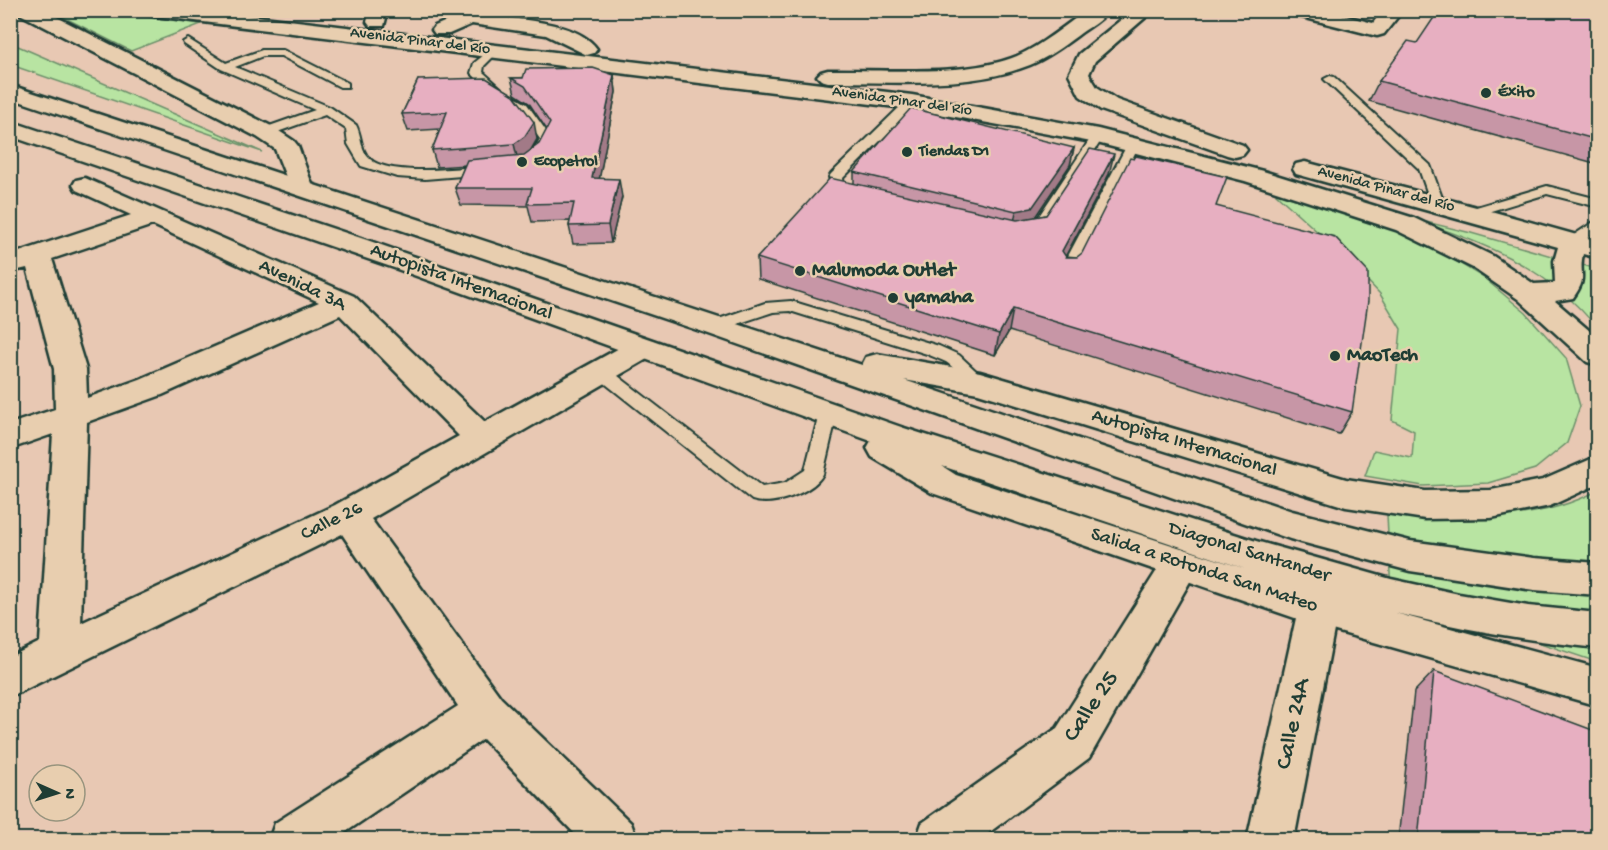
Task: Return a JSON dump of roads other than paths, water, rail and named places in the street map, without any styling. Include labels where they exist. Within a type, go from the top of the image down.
[{"type":"main road","points":[[27,10],[265,132],[286,146],[301,187]]},
{"type":"main road","name":"Avenida Pinar del Río","points":[[154,10],[494,50],[1098,136],[1283,184],[1406,224],[1483,262],[1528,293],[1598,355]]},
{"type":"main road","name":"Avenida Pinar del Río","points":[[282,10],[378,16],[442,30],[828,76],[992,99],[1108,121],[1249,154],[1585,246]]},
{"type":"main road","points":[[442,30],[489,10]]},
{"type":"main road","points":[[828,76],[961,73],[996,68],[1022,60],[1043,50],[1100,10]]},
{"type":"main road","points":[[1145,10],[1086,58],[1079,74],[1088,91],[1109,105],[1249,154]]},
{"type":"main road","points":[[1297,10],[1377,30],[1394,10]]},
{"type":"main road","points":[[470,18],[549,30],[564,35],[587,49]]},
{"type":"main road","name":"Autopista Internacional","points":[[10,91],[716,326],[1002,424]]},
{"type":"main road","name":"Autopista Internacional","points":[[10,128],[409,264],[909,442]]},
{"type":"main road","name":"Avenida 3A","points":[[85,185],[344,302],[483,440]]},
{"type":"main road","points":[[60,652],[71,416],[70,369],[24,260],[152,217]]},
{"type":"main road","points":[[1528,293],[1563,292],[1569,284],[1568,261],[1585,246]]},
{"type":"main road","points":[[10,437],[151,387],[344,302]]},
{"type":"main road","name":"Autopista Internacional","points":[[768,345],[980,383],[1346,493],[1425,506],[1491,504],[1550,492],[1598,469]]},
{"type":"main road","name":"Calle 26","points":[[10,678],[348,515],[603,373],[643,348]]},
{"type":"main road","name":"Salida a Rotonda San Mateo","points":[[828,414],[944,484],[1318,609],[1598,687]]},
{"type":"main road","name":"Diagonal Santander","points":[[1002,424],[1290,525],[1410,556],[1534,574],[1598,579]]},
{"type":"main road","name":"Diagonal Santander","points":[[909,442],[1283,564],[1426,606],[1598,632]]},
{"type":"main road","points":[[348,515],[486,712],[614,840]]},
{"type":"main road","name":"Calle 25","points":[[939,840],[1073,743],[1181,564]]},
{"type":"main road","name":"Calle 24A","points":[[1270,840],[1318,609]]},
{"type":"main road","points":[[292,840],[486,712]]},
{"type":"lane","points":[[188,42],[225,67],[326,110],[352,128],[354,144],[366,163],[397,173],[425,175],[501,169]]},
{"type":"lane","points":[[494,50],[478,65],[477,74],[499,93],[523,107],[546,139],[536,157],[529,162]]},
{"type":"lane","points":[[225,67],[262,53],[283,53],[344,84]]},
{"type":"lane","points":[[1330,79],[1425,168],[1437,204]]},
{"type":"lane","points":[[265,132],[326,110]]},
{"type":"lane","points":[[863,199],[851,196],[837,188],[836,177],[911,111]]},
{"type":"lane","points":[[1013,235],[1035,232],[1081,154],[1098,136]]},
{"type":"lane","points":[[1067,273],[1132,145]]},
{"type":"lane","points":[[1471,213],[1547,190],[1598,203]]},
{"type":"lane","points":[[1585,246],[1598,223]]},
{"type":"lane","points":[[716,326],[771,308],[791,306],[933,350],[953,359],[980,383]]},
{"type":"lane","points":[[603,373],[759,495],[790,490],[814,474],[828,414]]},
{"type":"place","name":"Éxito","points":[[1486,93]]},
{"type":"place","name":"Tiendas D1","points":[[907,152]]},
{"type":"place","name":"Ecopetrol","points":[[522,162]]},
{"type":"place","name":"Malumoda Outlet","points":[[800,271]]},
{"type":"place","name":"yamaha","points":[[893,298]]},
{"type":"place","name":"MaoTech","points":[[1335,356]]}]
